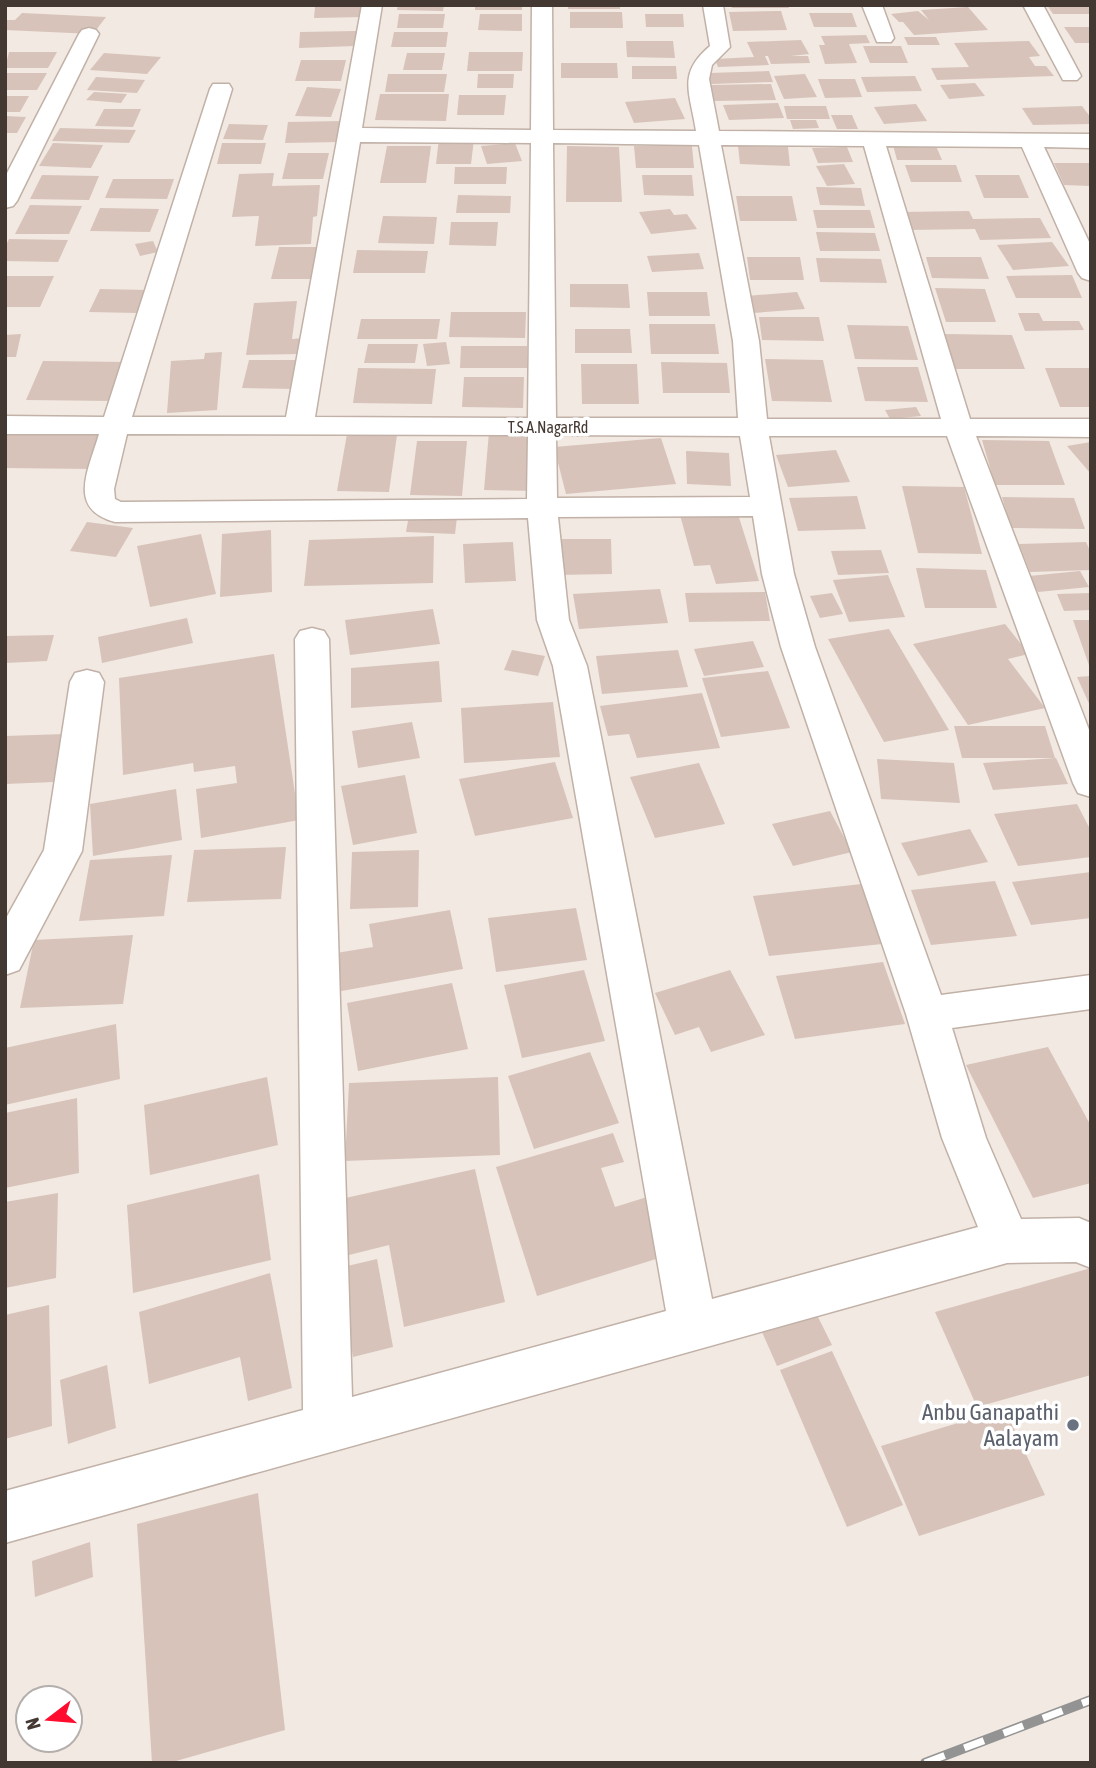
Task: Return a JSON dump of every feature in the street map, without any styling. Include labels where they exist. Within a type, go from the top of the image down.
[{"type":"street","points":[[299,426],[372,5]]},
{"type":"street","points":[[542,5],[542,508],[553,620],[570,666],[693,1327]]},
{"type":"street","points":[[713,5],[720,47],[702,63],[698,79],[746,341],[753,427],[778,574],[798,648],[927,1014],[964,1138],[1006,1241]]},
{"type":"street","points":[[872,5],[884,38]]},
{"type":"street","points":[[1032,5],[1070,76]]},
{"type":"street","points":[[5,201],[89,34]]},
{"type":"street","points":[[221,89],[116,426],[99,489],[102,504],[116,512],[766,506]]},
{"type":"street","points":[[350,135],[1091,141]]},
{"type":"street","points":[[873,139],[958,428],[1091,783]]},
{"type":"street","points":[[1030,141],[1091,273]]},
{"type":"street","name":"T.S.A.NagarRd","points":[[5,425],[1091,428]]},
{"type":"street","points":[[313,639],[328,1427]]},
{"type":"street","points":[[5,958],[63,851],[87,682]]},
{"type":"street","points":[[927,1014],[1091,992]]},
{"type":"street","points":[[5,1517],[1006,1241],[1079,1240],[1091,1246]]},
{"type":"building","points":[[364,5],[364,17],[314,18],[315,7]]},
{"type":"building","points":[[398,5],[444,5],[443,11],[397,10]]},
{"type":"building","points":[[475,5],[522,5],[522,10],[475,10]]},
{"type":"building","points":[[568,5],[620,5],[620,9],[568,9]]},
{"type":"building","points":[[731,5],[788,5],[789,8],[732,8]]},
{"type":"building","points":[[1047,5],[1091,5],[1091,14],[1053,14]]},
{"type":"building","points":[[968,7],[988,30],[914,35],[903,22],[899,22],[891,14],[918,11],[929,20],[921,10]]},
{"type":"building","points":[[781,11],[787,30],[733,31],[729,12]]},
{"type":"building","points":[[570,12],[622,12],[623,28],[570,28]]},
{"type":"building","points":[[22,13],[106,17],[93,34],[5,30],[5,20],[15,20]]},
{"type":"building","points":[[809,13],[852,13],[857,27],[814,27]]},
{"type":"building","points":[[399,14],[445,14],[443,28],[397,28]]},
{"type":"building","points":[[480,14],[522,14],[522,31],[478,30]]},
{"type":"building","points":[[645,14],[683,14],[684,27],[646,27]]},
{"type":"building","points":[[1064,27],[1091,27],[1091,43],[1075,43]]},
{"type":"building","points":[[356,31],[355,46],[299,48],[300,32]]},
{"type":"building","points":[[394,32],[448,32],[446,47],[391,47]]},
{"type":"building","points":[[866,35],[870,43],[849,44],[857,63],[825,64],[819,45],[825,45],[821,36]]},
{"type":"building","points":[[904,37],[936,37],[940,45],[908,45]]},
{"type":"building","points":[[801,40],[809,54],[791,56],[808,56],[810,63],[771,64],[768,56],[765,56],[769,65],[718,67],[715,59],[754,57],[747,42]]},
{"type":"building","points":[[626,41],[673,41],[675,58],[627,57]]},
{"type":"building","points":[[1029,41],[1040,56],[1029,57],[1035,66],[1046,66],[1054,76],[937,80],[931,68],[969,67],[954,43]]},
{"type":"building","points":[[863,46],[901,46],[908,63],[870,63]]},
{"type":"building","points":[[9,52],[57,52],[48,68],[5,68]]},
{"type":"building","points":[[469,52],[523,52],[522,71],[467,71]]},
{"type":"building","points":[[104,53],[161,57],[147,74],[90,70]]},
{"type":"building","points":[[407,53],[445,53],[442,70],[403,70]]},
{"type":"building","points":[[301,60],[346,60],[341,81],[295,81]]},
{"type":"building","points":[[561,63],[617,63],[618,78],[561,78]]},
{"type":"building","points":[[632,66],[676,66],[677,79],[632,79]]},
{"type":"building","points":[[769,71],[773,82],[711,84],[709,73]]},
{"type":"building","points":[[5,73],[47,73],[37,90],[5,90]]},
{"type":"building","points":[[388,74],[447,74],[444,92],[385,92]]},
{"type":"building","points":[[478,74],[514,74],[513,88],[477,88]]},
{"type":"building","points":[[805,74],[817,97],[784,99],[774,76]]},
{"type":"building","points":[[915,76],[922,91],[867,92],[861,77]]},
{"type":"building","points":[[96,77],[145,80],[137,93],[87,90]]},
{"type":"building","points":[[818,79],[855,79],[862,97],[825,98]]},
{"type":"building","points":[[975,83],[985,96],[949,99],[940,85]]},
{"type":"building","points":[[771,84],[776,100],[714,101],[711,85]]},
{"type":"building","points":[[307,87],[341,89],[331,117],[295,116]]},
{"type":"building","points":[[94,92],[127,94],[121,103],[86,100]]},
{"type":"building","points":[[380,94],[449,94],[446,121],[375,120]]},
{"type":"building","points":[[459,95],[506,95],[504,115],[457,115]]},
{"type":"building","points":[[5,96],[29,96],[20,112],[5,112]]},
{"type":"building","points":[[675,98],[685,119],[634,123],[625,102]]},
{"type":"building","points":[[778,103],[784,118],[729,120],[723,105]]},
{"type":"building","points":[[916,104],[927,121],[884,124],[874,107]]},
{"type":"building","points":[[784,106],[826,106],[830,119],[787,119]]},
{"type":"building","points":[[1082,106],[1091,118],[1091,124],[1033,125],[1022,108]]},
{"type":"building","points":[[104,109],[141,109],[133,127],[95,126]]},
{"type":"building","points":[[831,115],[852,115],[858,129],[837,129]]},
{"type":"building","points":[[5,116],[26,117],[17,133],[5,133]]},
{"type":"building","points":[[790,120],[816,120],[819,128],[793,129]]},
{"type":"building","points":[[342,121],[340,142],[285,143],[288,122]]},
{"type":"building","points":[[229,124],[268,125],[263,140],[223,139]]},
{"type":"building","points":[[60,128],[136,130],[129,143],[52,141]]},
{"type":"building","points":[[439,138],[474,139],[471,164],[436,164]]},
{"type":"building","points":[[53,143],[103,145],[91,168],[39,166]]},
{"type":"building","points":[[222,143],[266,143],[261,164],[217,164]]},
{"type":"building","points":[[515,143],[522,161],[487,164],[481,146]]},
{"type":"building","points":[[893,145],[936,146],[942,160],[897,160]]},
{"type":"building","points":[[387,146],[431,146],[426,183],[380,183]]},
{"type":"building","points":[[567,146],[619,147],[622,202],[566,202]]},
{"type":"building","points":[[634,146],[692,146],[694,168],[636,168]]},
{"type":"building","points":[[738,146],[788,147],[790,166],[740,164]]},
{"type":"building","points":[[847,147],[853,162],[818,163],[812,148]]},
{"type":"building","points":[[288,153],[329,153],[323,179],[282,179]]},
{"type":"building","points":[[1054,163],[1091,163],[1091,186],[1064,185]]},
{"type":"building","points":[[844,164],[855,184],[827,186],[816,166]]},
{"type":"building","points":[[905,165],[956,165],[962,182],[911,182]]},
{"type":"building","points":[[455,167],[507,167],[506,184],[454,184]]},
{"type":"building","points":[[274,173],[272,186],[320,185],[311,244],[255,246],[259,216],[232,217],[239,174]]},
{"type":"building","points":[[42,175],[99,176],[89,200],[30,199]]},
{"type":"building","points":[[642,175],[692,175],[694,196],[644,195]]},
{"type":"building","points":[[975,175],[1019,175],[1029,198],[984,198]]},
{"type":"building","points":[[113,179],[174,179],[167,199],[105,198]]},
{"type":"building","points":[[816,187],[861,188],[865,206],[820,205]]},
{"type":"building","points":[[458,195],[511,196],[510,213],[456,213]]},
{"type":"building","points":[[736,196],[792,196],[797,221],[740,221]]},
{"type":"building","points":[[30,205],[82,206],[69,234],[15,234]]},
{"type":"building","points":[[100,208],[159,209],[150,232],[90,231]]},
{"type":"building","points":[[670,209],[674,215],[687,214],[697,229],[651,234],[639,212]]},
{"type":"building","points":[[813,210],[870,210],[875,228],[817,228]]},
{"type":"building","points":[[969,211],[973,219],[1040,218],[1051,238],[980,240],[975,229],[909,230],[901,212]]},
{"type":"building","points":[[383,216],[437,217],[434,244],[378,243]]},
{"type":"building","points":[[451,222],[498,222],[496,246],[449,245]]},
{"type":"building","points":[[816,232],[875,233],[880,251],[820,251]]},
{"type":"building","points":[[9,239],[68,240],[58,262],[5,261],[5,247]]},
{"type":"building","points":[[153,241],[158,252],[140,256],[135,244]]},
{"type":"building","points":[[1052,242],[1069,266],[1013,270],[997,245]]},
{"type":"building","points":[[279,247],[320,247],[313,279],[271,279]]},
{"type":"building","points":[[357,250],[428,251],[425,273],[353,273]]},
{"type":"building","points":[[699,253],[704,269],[652,272],[647,256]]},
{"type":"building","points":[[747,257],[800,257],[804,280],[750,280]]},
{"type":"building","points":[[926,257],[981,257],[989,279],[932,278]]},
{"type":"building","points":[[816,258],[881,259],[887,283],[820,282]]},
{"type":"building","points":[[1072,275],[1082,298],[1016,298],[1006,276]]},
{"type":"building","points":[[5,276],[54,276],[40,307],[5,307]]},
{"type":"building","points":[[570,284],[628,284],[630,308],[570,307]]},
{"type":"building","points":[[935,288],[985,289],[996,322],[946,322]]},
{"type":"building","points":[[100,289],[147,290],[137,313],[89,312]]},
{"type":"building","points":[[647,292],[707,292],[710,316],[649,316]]},
{"type":"building","points":[[797,292],[805,309],[753,313],[746,296]]},
{"type":"building","points":[[297,301],[292,339],[303,338],[301,354],[246,355],[254,303]]},
{"type":"building","points":[[451,312],[526,312],[525,338],[449,337]]},
{"type":"building","points":[[1018,313],[1039,313],[1043,321],[1079,321],[1084,330],[1025,331]]},
{"type":"building","points":[[759,317],[819,317],[824,341],[762,340]]},
{"type":"building","points":[[361,319],[440,319],[437,339],[357,339]]},
{"type":"building","points":[[649,324],[715,324],[719,354],[651,354]]},
{"type":"building","points":[[847,325],[908,326],[918,360],[855,359]]},
{"type":"building","points":[[575,329],[630,329],[632,353],[575,353]]},
{"type":"building","points":[[21,334],[16,357],[5,357],[5,335]]},
{"type":"building","points":[[945,334],[1012,335],[1025,369],[955,369]]},
{"type":"building","points":[[446,342],[450,364],[427,366],[423,344]]},
{"type":"building","points":[[368,344],[418,344],[415,363],[364,363]]},
{"type":"building","points":[[461,346],[527,346],[527,368],[460,368]]},
{"type":"building","points":[[222,352],[217,410],[167,413],[171,361],[204,359],[205,353]]},
{"type":"building","points":[[765,359],[823,360],[832,402],[772,401]]},
{"type":"building","points":[[249,360],[301,360],[294,389],[242,388]]},
{"type":"building","points":[[43,361],[127,362],[113,401],[26,400]]},
{"type":"building","points":[[661,362],[727,363],[730,393],[663,393]]},
{"type":"building","points":[[581,364],[637,364],[639,404],[582,404]]},
{"type":"building","points":[[857,367],[918,367],[928,402],[865,401]]},
{"type":"building","points":[[358,368],[436,369],[432,404],[353,403]]},
{"type":"building","points":[[1045,368],[1091,368],[1091,407],[1060,407]]},
{"type":"building","points":[[464,377],[524,377],[523,408],[462,407]]},
{"type":"building","points":[[916,407],[921,416],[890,419],[885,410]]},
{"type":"building","points":[[5,430],[105,431],[91,469],[5,468]]},
{"type":"building","points":[[489,432],[542,433],[540,491],[484,490]]},
{"type":"building","points":[[347,434],[397,435],[389,492],[337,491]]},
{"type":"building","points":[[661,438],[676,484],[566,494],[554,447]]},
{"type":"building","points":[[982,440],[1049,441],[1065,485],[995,485]]},
{"type":"building","points":[[417,441],[467,441],[462,496],[410,495]]},
{"type":"building","points":[[1091,442],[1091,474],[1067,446]]},
{"type":"building","points":[[836,450],[850,482],[788,487],[776,455]]},
{"type":"building","points":[[686,451],[729,453],[731,486],[687,484]]},
{"type":"building","points":[[902,486],[964,487],[982,554],[918,553]]},
{"type":"building","points":[[857,496],[866,529],[798,531],[789,498]]},
{"type":"building","points":[[1002,497],[1074,498],[1085,529],[1011,528]]},
{"type":"building","points":[[737,511],[759,581],[716,584],[710,565],[694,566],[680,515]]},
{"type":"building","points":[[409,515],[457,517],[455,534],[406,532]]},
{"type":"building","points":[[87,522],[133,528],[116,557],[70,551]]},
{"type":"building","points":[[271,530],[272,592],[220,597],[222,534]]},
{"type":"building","points":[[201,534],[216,594],[150,607],[137,546]]},
{"type":"building","points":[[434,536],[433,583],[304,586],[309,540]]},
{"type":"building","points":[[554,539],[611,539],[612,574],[555,575]]},
{"type":"building","points":[[513,542],[516,581],[465,583],[463,544]]},
{"type":"building","points":[[1086,542],[1091,553],[1091,570],[1030,572],[1019,544]]},
{"type":"building","points":[[881,550],[889,573],[838,575],[831,551]]},
{"type":"building","points":[[916,568],[986,570],[997,608],[925,608]]},
{"type":"building","points":[[1080,571],[1089,587],[1038,592],[1029,576]]},
{"type":"building","points":[[888,575],[905,617],[849,622],[833,580]]},
{"type":"building","points":[[660,589],[668,623],[579,629],[573,594]]},
{"type":"building","points":[[765,592],[770,621],[689,622],[685,593]]},
{"type":"building","points":[[832,593],[843,614],[820,618],[810,596]]},
{"type":"building","points":[[1091,593],[1091,610],[1064,611],[1057,594]]},
{"type":"building","points":[[433,609],[440,644],[350,655],[345,620]]},
{"type":"building","points":[[187,618],[193,643],[102,663],[98,637]]},
{"type":"building","points":[[1073,620],[1091,620],[1091,668],[1090,668]]},
{"type":"building","points":[[1005,624],[1029,654],[1008,659],[1045,708],[968,725],[913,644]]},
{"type":"building","points":[[889,629],[949,730],[884,742],[828,639]]},
{"type":"building","points":[[54,635],[47,661],[5,663],[5,636]]},
{"type":"building","points":[[753,641],[764,667],[704,676],[694,649]]},
{"type":"building","points":[[512,650],[545,656],[538,676],[504,670]]},
{"type":"building","points":[[678,650],[688,687],[602,694],[596,656]]},
{"type":"building","points":[[274,654],[299,820],[201,838],[196,789],[237,783],[235,766],[194,772],[193,763],[123,775],[119,678]]},
{"type":"building","points":[[439,661],[442,702],[351,708],[351,668]]},
{"type":"building","points":[[768,671],[790,728],[721,737],[702,678]]},
{"type":"building","points":[[1091,676],[1091,708],[1077,677]]},
{"type":"building","points":[[702,693],[720,748],[637,758],[629,734],[608,736],[600,706]]},
{"type":"building","points":[[553,702],[560,757],[464,763],[461,708]]},
{"type":"building","points":[[412,722],[420,758],[358,768],[352,731]]},
{"type":"building","points":[[954,726],[1045,726],[1055,758],[962,758]]},
{"type":"building","points":[[65,734],[54,782],[5,784],[5,736]]},
{"type":"building","points":[[1056,758],[1068,784],[993,790],[983,763]]},
{"type":"building","points":[[877,759],[954,763],[960,803],[881,799]]},
{"type":"building","points":[[555,762],[573,818],[475,836],[459,779]]},
{"type":"building","points":[[699,763],[725,824],[655,838],[630,777]]},
{"type":"building","points":[[405,775],[417,833],[353,845],[341,786]]},
{"type":"building","points":[[176,789],[182,840],[93,856],[90,804]]},
{"type":"building","points":[[1077,804],[1091,831],[1091,857],[1018,866],[994,814]]},
{"type":"building","points":[[830,811],[852,852],[793,866],[772,824]]},
{"type":"building","points":[[970,829],[988,862],[918,876],[901,843]]},
{"type":"building","points":[[286,847],[281,899],[187,902],[194,850]]},
{"type":"building","points":[[419,850],[418,907],[350,909],[352,852]]},
{"type":"building","points":[[172,855],[164,916],[79,921],[90,860]]},
{"type":"building","points":[[1091,872],[1091,918],[1031,925],[1012,882]]},
{"type":"building","points":[[995,881],[1017,936],[931,945],[911,890]]},
{"type":"building","points":[[862,884],[882,944],[769,956],[753,896]]},
{"type":"building","points":[[576,908],[587,960],[496,972],[488,918]]},
{"type":"building","points":[[450,910],[463,969],[336,992],[330,954],[373,947],[369,924]]},
{"type":"building","points":[[133,935],[123,1004],[20,1008],[34,940]]},
{"type":"building","points":[[883,962],[905,1024],[795,1039],[776,976]]},
{"type":"building","points":[[584,970],[605,1041],[522,1058],[504,985]]},
{"type":"building","points":[[730,970],[765,1035],[711,1052],[699,1027],[675,1035],[655,993]]},
{"type":"building","points":[[452,983],[468,1049],[358,1071],[347,1003]]},
{"type":"building","points":[[116,1024],[120,1079],[5,1105],[5,1048]]},
{"type":"building","points":[[1048,1047],[1091,1126],[1091,1183],[1033,1198],[966,1065]]},
{"type":"building","points":[[590,1052],[619,1123],[534,1149],[508,1076]]},
{"type":"building","points":[[267,1077],[278,1145],[150,1175],[144,1105]]},
{"type":"building","points":[[498,1077],[500,1155],[345,1161],[349,1083]]},
{"type":"building","points":[[77,1098],[79,1173],[5,1188],[5,1113]]},
{"type":"building","points":[[613,1133],[624,1162],[601,1168],[615,1207],[647,1197],[669,1255],[537,1296],[496,1167]]},
{"type":"building","points":[[475,1169],[505,1302],[404,1327],[389,1245],[349,1255],[341,1199]]},
{"type":"building","points":[[259,1174],[271,1260],[133,1293],[127,1205]]},
{"type":"building","points":[[58,1193],[56,1278],[5,1288],[5,1202]]},
{"type":"building","points":[[377,1259],[393,1347],[353,1357],[339,1268]]},
{"type":"building","points":[[1091,1268],[1091,1375],[977,1407],[935,1312]]},
{"type":"building","points":[[270,1273],[292,1388],[248,1401],[240,1357],[149,1384],[139,1312]]},
{"type":"building","points":[[49,1305],[52,1426],[5,1439],[5,1315]]},
{"type":"building","points":[[816,1313],[832,1345],[777,1366],[762,1332]]},
{"type":"building","points":[[832,1351],[903,1505],[847,1527],[780,1370]]},
{"type":"building","points":[[107,1365],[116,1428],[68,1444],[60,1380]]},
{"type":"building","points":[[1005,1409],[1045,1495],[919,1536],[881,1446]]},
{"type":"building","points":[[258,1493],[285,1730],[169,1763],[152,1763],[137,1524]]},
{"type":"building","points":[[90,1542],[93,1577],[35,1597],[32,1561]]},
{"type":"railway","points":[[925,1763],[1091,1700]]},
{"type":"place","name":"Anbu Ganapathi Aalayam","points":[[1073,1425]]}]
